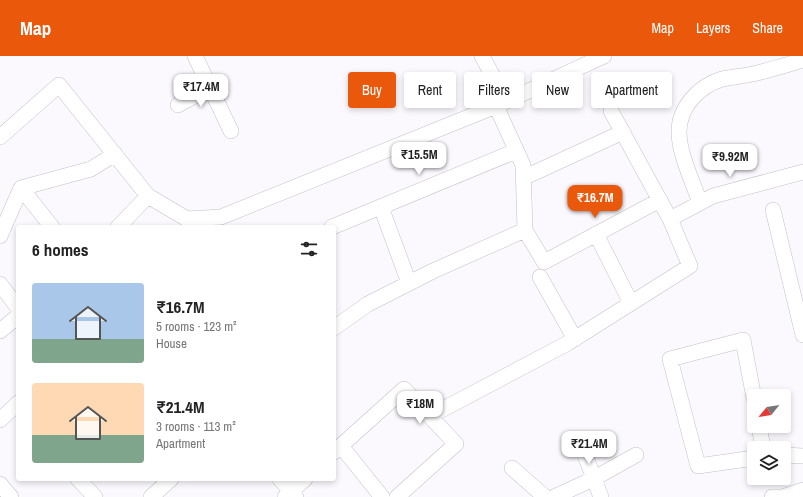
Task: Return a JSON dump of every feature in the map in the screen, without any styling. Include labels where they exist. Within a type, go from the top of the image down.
[{"type":"street","points":[[195,56],[231,131]]},
{"type":"street","points":[[482,56],[488,72]]},
{"type":"street","points":[[524,93],[604,56]]},
{"type":"street","points":[[700,203],[683,153],[679,132],[682,116],[689,102],[704,86],[722,79],[753,74],[803,60]]},
{"type":"street","points":[[0,137],[59,85],[148,196],[187,219],[221,217],[491,108]]},
{"type":"street","points":[[178,105],[211,87]]},
{"type":"street","points":[[502,108],[516,151],[523,165],[525,230],[544,262],[660,200]]},
{"type":"street","points":[[430,416],[575,339],[690,266],[670,219],[611,111]]},
{"type":"street","points":[[523,178],[623,132]]},
{"type":"street","points":[[336,225],[516,151]]},
{"type":"street","points":[[21,188],[91,169],[115,154]]},
{"type":"street","points":[[670,219],[713,196],[803,172]]},
{"type":"street","points":[[21,188],[50,225]]},
{"type":"street","points":[[0,236],[21,188]]},
{"type":"street","points":[[120,225],[148,196]]},
{"type":"street","points":[[381,207],[409,283]]},
{"type":"street","points":[[772,210],[803,335]]},
{"type":"street","points":[[212,225],[221,217]]},
{"type":"street","points":[[336,327],[368,304],[409,283],[525,230]]},
{"type":"street","points":[[596,234],[631,303]]},
{"type":"street","points":[[540,277],[575,339]]},
{"type":"street","points":[[0,284],[16,305]]},
{"type":"street","points":[[0,331],[16,318]]},
{"type":"street","points":[[747,459],[698,466],[670,358],[743,340],[752,389]]},
{"type":"street","points":[[382,497],[338,449],[404,389],[456,444],[397,497]]},
{"type":"street","points":[[0,420],[16,405]]},
{"type":"street","points":[[582,447],[601,497]]},
{"type":"street","points":[[554,497],[593,479],[636,455]]},
{"type":"street","points":[[791,455],[803,456]]},
{"type":"street","points":[[512,468],[544,497]]},
{"type":"street","points":[[80,481],[95,497]]},
{"type":"street","points":[[151,497],[166,481]]},
{"type":"street","points":[[281,481],[291,495],[303,481]]},
{"type":"street","points":[[0,484],[11,497]]},
{"type":"street","points":[[772,497],[782,497],[803,490]]}]
